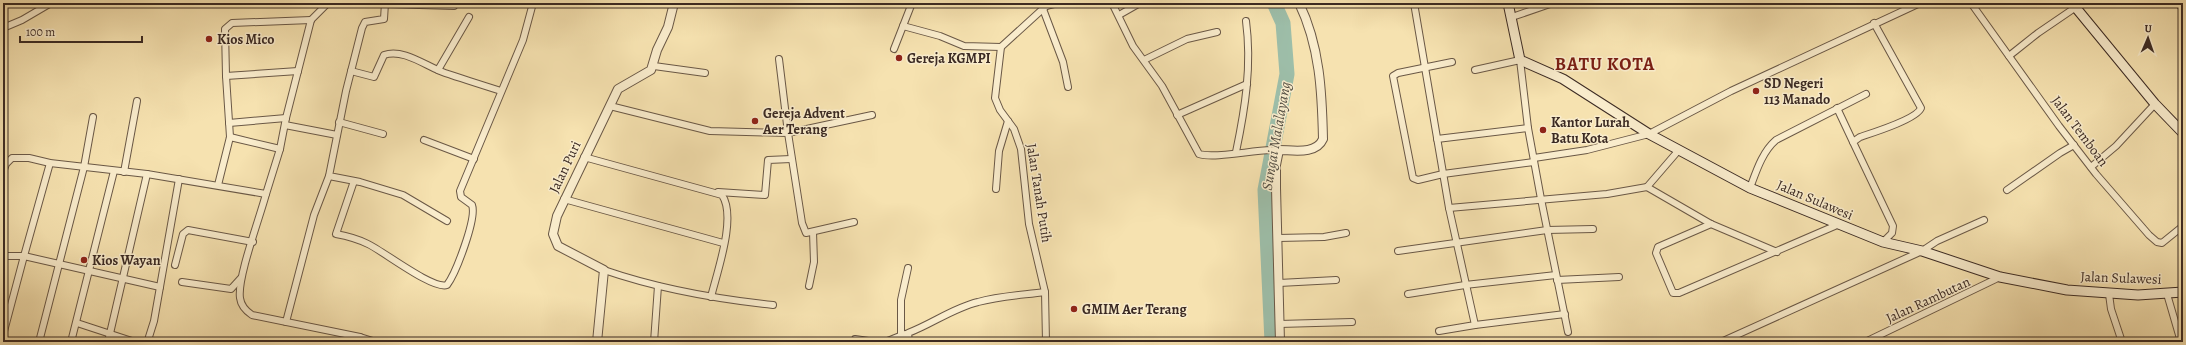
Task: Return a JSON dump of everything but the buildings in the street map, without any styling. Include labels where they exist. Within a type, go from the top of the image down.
[{"type":"main road","points":[[1508,3],[1520,60]]},
{"type":"main road","points":[[2077,5],[2155,104],[2183,133]]},
{"type":"main road","name":"Jalan Sulawesi","points":[[1520,60],[1563,79],[1678,151],[1750,188],[1837,225],[1883,242],[1922,251],[2000,277],[2067,290],[2109,294],[2167,294],[2183,292]]},
{"type":"street","points":[[3,28],[22,20],[51,3]]},
{"type":"street","points":[[328,3],[311,20],[286,118],[280,149],[242,277],[240,298],[246,311],[252,315],[376,342]]},
{"type":"street","points":[[286,322],[314,215],[329,176],[339,122],[351,71],[365,22],[384,19],[385,3],[454,6]]},
{"type":"street","points":[[354,181],[336,234],[362,241],[403,267],[444,286],[449,282],[466,243],[473,207],[462,199],[460,193],[500,91],[528,26],[533,3]]},
{"type":"street","points":[[674,3],[668,27],[657,50],[654,66],[705,73]]},
{"type":"street","points":[[894,49],[912,3]]},
{"type":"street","points":[[903,26],[940,36],[969,47],[1001,47],[1044,6],[1058,3]]},
{"type":"street","points":[[1112,3],[1133,46],[1162,86],[1199,154],[1213,156],[1260,150],[1313,149],[1320,145],[1323,139],[1322,88],[1312,41],[1299,3]]},
{"type":"street","points":[[1119,15],[1140,3]]},
{"type":"street","points":[[1414,3],[1449,208],[1475,325]]},
{"type":"street","points":[[1512,17],[1553,3]]},
{"type":"street","points":[[1452,62],[1394,74],[1393,80],[1413,178],[1418,180],[1443,174],[1587,150],[1649,134],[1731,91],[1920,3]]},
{"type":"street","name":"Jalan Temboan","points":[[1971,3],[2008,56],[2091,167],[2157,242],[2162,243],[2183,226]]},
{"type":"street","points":[[2178,3],[2183,9]]},
{"type":"street","points":[[2008,56],[2077,5]]},
{"type":"street","points":[[1044,6],[1063,62],[1068,87]]},
{"type":"street","points":[[438,70],[469,17]]},
{"type":"street","points":[[218,185],[230,137],[226,76],[226,29],[228,24],[311,20]]},
{"type":"street","points":[[1236,152],[1247,84],[1246,21]]},
{"type":"street","points":[[1853,142],[1860,137],[1908,118],[1920,110],[1920,106],[1874,24]]},
{"type":"street","points":[[1144,60],[1188,39],[1217,32]]},
{"type":"street","name":"Jalan Tanah Putih","points":[[1001,47],[995,98],[1000,110],[1017,137],[1021,149],[1029,224],[1045,292],[1046,342]]},
{"type":"street","points":[[351,71],[374,77],[384,55],[392,54],[410,57],[438,70],[500,91]]},
{"type":"street","points":[[779,59],[791,159],[799,194],[803,229],[806,233],[814,232],[854,222]]},
{"type":"street","points":[[1475,70],[1520,60],[1528,128],[1540,199],[1568,332]]},
{"type":"street","name":"Jalan Puri","points":[[604,270],[570,254],[558,246],[554,240],[554,228],[564,199],[618,89],[624,84],[651,70],[654,66]]},
{"type":"street","points":[[226,76],[298,71]]},
{"type":"street","points":[[1177,115],[1247,84]]},
{"type":"street","points":[[1750,188],[1760,163],[1771,144],[1790,131],[1866,94]]},
{"type":"street","points":[[124,172],[137,101]]},
{"type":"street","points":[[2091,167],[2116,146],[2155,104]]},
{"type":"street","points":[[610,106],[710,131],[788,133],[872,115]]},
{"type":"street","points":[[1837,108],[1892,226],[1892,233],[1883,242]]},
{"type":"street","points":[[39,342],[84,167],[93,117]]},
{"type":"street","points":[[229,123],[286,118]]},
{"type":"street","points":[[996,189],[999,151],[1008,121]]},
{"type":"street","points":[[339,122],[383,134]]},
{"type":"street","points":[[285,125],[337,135]]},
{"type":"street","points":[[1437,139],[1528,128]]},
{"type":"street","points":[[230,137],[280,149]]},
{"type":"street","points":[[424,140],[474,159]]},
{"type":"street","points":[[2007,190],[2074,145]]},
{"type":"street","points":[[1277,150],[1276,165],[1280,342]]},
{"type":"street","points":[[1449,208],[1607,194],[1647,187],[1678,151]]},
{"type":"street","points":[[584,156],[716,192],[722,195],[726,207],[727,229],[710,297]]},
{"type":"street","points":[[3,172],[6,164],[12,158],[29,158],[50,163],[147,174],[266,194]]},
{"type":"street","points":[[716,192],[765,195],[768,160],[791,159]]},
{"type":"street","points":[[3,335],[50,163]]},
{"type":"street","points":[[71,342],[90,272],[114,171]]},
{"type":"street","points":[[108,342],[147,174]]},
{"type":"street","points":[[329,176],[354,181],[403,195],[447,221]]},
{"type":"street","points":[[143,342],[148,340],[152,332],[179,179]]},
{"type":"street","points":[[1647,187],[1711,224],[1777,252]]},
{"type":"street","points":[[564,199],[723,243]]},
{"type":"street","points":[[1721,342],[1922,251],[1937,241],[1984,220]]},
{"type":"street","points":[[1711,224],[1658,247],[1656,253],[1673,293],[1679,293],[1837,225]]},
{"type":"street","points":[[1398,251],[1547,230],[1593,229]]},
{"type":"street","points":[[175,265],[183,234],[188,230],[253,242]]},
{"type":"street","points":[[809,286],[814,262],[814,232]]},
{"type":"street","points":[[1278,238],[1331,237],[1346,233]]},
{"type":"street","points":[[3,256],[24,256],[160,287]]},
{"type":"street","points":[[901,336],[901,300],[908,268]]},
{"type":"street","points":[[596,342],[604,270],[658,286],[710,297],[773,305]]},
{"type":"street","points":[[182,282],[231,289],[242,277]]},
{"type":"street","points":[[1408,294],[1466,285],[1557,277],[1618,277]]},
{"type":"street","name":"Jalan Rambutan","points":[[1865,342],[2000,277]]},
{"type":"street","points":[[1279,283],[1336,280]]},
{"type":"street","points":[[654,342],[658,286]]},
{"type":"street","points":[[885,342],[923,327],[940,316],[978,302],[1045,292]]},
{"type":"street","points":[[2109,294],[2111,309],[2122,342]]},
{"type":"street","points":[[2167,294],[2181,342]]},
{"type":"street","points":[[1439,331],[1565,314]]},
{"type":"street","points":[[1279,324],[1352,322]]},
{"type":"street","points":[[77,323],[135,342]]},
{"type":"street","points":[[908,333],[909,342]]},
{"type":"street","points":[[855,339],[875,342]]},
{"type":"waterway","name":"Sungai Malalayang","points":[[1272,342],[1265,190],[1287,74],[1283,23],[1274,3]]},
{"type":"place","name":"Kios Mico","points":[[209,39]]},
{"type":"place","name":"Gereja KGMPI","points":[[899,58]]},
{"type":"place","name":"SD Negeri 113 Manado","points":[[1756,91]]},
{"type":"place","name":"Gereja Advent Aer Terang","points":[[755,121]]},
{"type":"place","name":"Kantor Lurah Batu Kota","points":[[1543,130]]},
{"type":"place","name":"Kios Wayan","points":[[84,260]]},
{"type":"place","name":"GMIM Aer Terang","points":[[1074,309]]},
{"type":"district","name":"BATU KOTA","points":[[1605,64]]}]
